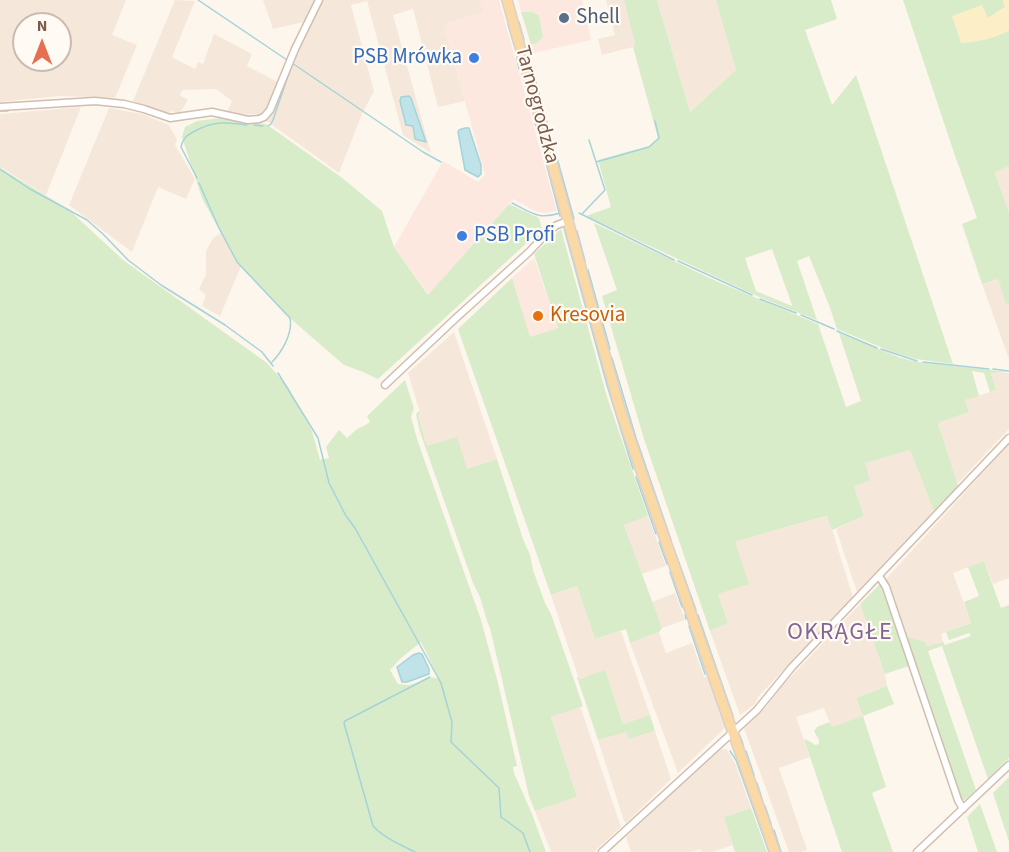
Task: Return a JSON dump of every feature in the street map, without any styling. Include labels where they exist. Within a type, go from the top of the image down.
[{"type":"main road","name":"Tarnogrodzka","points":[[507,0],[631,444],[775,852]]},
{"type":"street","points":[[0,107],[95,101],[144,108],[170,118],[212,112],[248,120],[259,119],[270,110],[290,60],[319,0]]},
{"type":"street","points":[[385,385],[547,233],[557,225],[568,221]]},
{"type":"street","points":[[602,852],[757,710],[792,667],[1009,438]]},
{"type":"street","points":[[879,576],[886,587],[963,809]]},
{"type":"street","points":[[917,852],[1009,765]]},
{"type":"shaded area","points":[[0,0],[126,0],[112,35],[137,45],[115,98],[59,96],[0,102]]},
{"type":"shaded area","points":[[175,0],[195,1],[172,57],[195,69],[198,62],[203,64],[214,34],[252,54],[247,66],[278,82],[303,22],[273,29],[263,0],[480,0],[484,13],[444,24],[465,101],[438,107],[413,9],[393,15],[431,153],[403,135],[367,1],[351,5],[374,91],[362,114],[339,173],[257,114],[238,115],[227,112],[232,101],[216,89],[182,90],[180,95],[188,100],[180,113],[171,111],[168,116],[133,101]]},
{"type":"shaded area","points":[[480,0],[499,0],[557,211],[537,212],[513,199],[429,295],[394,247],[443,161],[478,182],[485,175],[444,24],[483,13]]},
{"type":"shaded area","points":[[518,0],[582,0],[591,40],[534,53]]},
{"type":"shaded area","points":[[606,0],[624,0],[635,44],[633,47],[602,55],[598,39],[615,35]]},
{"type":"shaded area","points":[[657,0],[716,0],[727,37],[736,70],[690,112]]},
{"type":"shaded area","points":[[81,107],[46,195],[0,167],[0,114]]},
{"type":"shaded area","points":[[109,108],[142,114],[169,125],[177,140],[175,145],[195,179],[186,199],[158,187],[132,252],[69,205]]},
{"type":"shaded area","points":[[1009,166],[1009,213],[995,171]]},
{"type":"shaded area","points":[[221,233],[241,266],[220,316],[202,306],[206,295],[199,289],[206,275],[206,251],[213,238]]},
{"type":"shaded area","points":[[534,258],[558,328],[530,338],[512,278]]},
{"type":"shaded area","points":[[998,279],[1006,303],[1009,303],[1009,359],[982,284]]},
{"type":"shaded area","points":[[454,332],[497,459],[467,469],[427,446],[408,373]]},
{"type":"shaded area","points":[[991,373],[1009,373],[1009,429],[957,484],[938,423],[969,412],[965,400],[996,390]]},
{"type":"shaded area","points":[[1009,444],[1009,578],[993,584],[984,561],[953,573],[971,623],[941,634],[943,642],[927,646],[925,642],[906,636],[886,579]]},
{"type":"shaded area","points":[[910,450],[934,512],[857,592],[836,529],[864,516],[854,486],[864,463]]},
{"type":"shaded area","points":[[648,516],[666,566],[642,574],[624,525]]},
{"type":"shaded area","points":[[828,516],[853,597],[758,697],[755,704],[740,715],[710,631],[728,623],[718,594],[735,542]]},
{"type":"shaded area","points":[[577,586],[595,639],[621,631],[650,715],[623,724],[605,671],[579,679],[551,595]]},
{"type":"shaded area","points":[[675,593],[685,620],[662,628],[652,602]]},
{"type":"shaded area","points":[[860,604],[885,674],[887,686],[856,698],[863,716],[832,728],[824,708],[796,717],[810,757],[779,768],[807,850],[789,852],[744,728]]},
{"type":"shaded area","points":[[659,632],[666,653],[692,643],[704,677],[709,676],[726,727],[678,773],[630,643]]},
{"type":"shaded area","points":[[580,706],[621,827],[594,852],[551,852],[535,811],[577,797],[551,717]]},
{"type":"shaded area","points":[[626,731],[629,739],[655,731],[671,779],[626,823],[598,740]]},
{"type":"shaded area","points":[[724,749],[735,763],[751,808],[724,817],[733,845],[712,852],[702,852],[700,849],[692,852],[631,852],[626,837],[716,751]]},
{"type":"green space","points":[[624,0],[657,0],[690,112],[736,70],[716,0],[831,0],[837,19],[805,30],[832,105],[856,75],[953,364],[916,359],[837,329],[809,256],[797,261],[817,320],[757,296],[586,216],[611,207],[598,160],[649,146],[658,138],[633,47],[635,44]],"holes":[[[772,249],[792,306],[756,291],[745,258]]]},
{"type":"green space","points":[[903,0],[1003,0],[1005,7],[988,18],[952,16],[1002,34],[1009,30],[1009,166],[995,172],[1009,213],[1009,303],[1006,304],[998,279],[982,284],[962,224],[977,218]]},
{"type":"green space","points":[[521,12],[533,12],[539,16],[543,37],[537,43],[531,45]]},
{"type":"green space","points":[[220,118],[266,124],[341,177],[382,211],[394,247],[428,295],[509,204],[539,218],[542,229],[378,379],[344,365],[284,313],[236,261],[202,198],[182,137],[185,127],[197,121]]},
{"type":"green space","points":[[0,168],[68,209],[123,260],[267,363],[288,387],[312,431],[320,460],[329,458],[326,447],[339,430],[347,438],[370,422],[367,416],[405,380],[414,408],[411,417],[418,442],[481,620],[517,766],[513,767],[514,773],[546,852],[0,852]],"holes":[[[421,642],[439,679],[426,678],[409,685],[398,684],[390,670]]]},
{"type":"green space","points":[[594,223],[716,281],[818,324],[846,407],[861,401],[839,333],[901,358],[917,362],[1009,372],[991,373],[996,390],[990,392],[984,373],[972,371],[979,396],[965,400],[969,412],[938,423],[958,486],[934,512],[910,450],[865,463],[870,480],[854,486],[864,516],[832,530],[827,516],[735,542],[749,584],[718,594],[728,623],[710,631],[644,439],[602,296],[617,290]]},
{"type":"green space","points":[[561,229],[607,397],[648,516],[624,525],[662,628],[659,632],[630,643],[626,629],[595,639],[577,586],[551,595],[458,329],[512,278],[530,337],[558,328],[534,254]]},
{"type":"green space","points":[[419,411],[418,415],[427,446],[457,437],[467,469],[497,459],[533,570],[583,706],[551,717],[577,797],[535,811],[529,796],[490,628],[420,432],[416,414]]},
{"type":"green space","points":[[984,561],[1001,608],[1009,605],[1009,758],[988,779],[942,646],[928,651],[976,790],[965,800],[961,799],[906,636],[925,642],[927,646],[943,642],[945,645],[971,636],[969,633],[949,640],[946,632],[971,623],[964,602],[979,596],[968,567]]},
{"type":"green space","points":[[880,584],[909,666],[885,674],[860,604]]},
{"type":"green space","points":[[605,670],[623,724],[650,715],[655,731],[629,739],[626,732],[598,740],[577,677],[580,679]]},
{"type":"green space","points":[[887,686],[894,704],[863,716],[856,698]]},
{"type":"green space","points":[[863,716],[886,787],[872,793],[893,852],[842,852],[804,739],[815,745],[819,744],[814,731],[817,727],[829,722],[832,727]]},
{"type":"green space","points":[[1009,777],[1009,842],[993,793]]},
{"type":"green space","points":[[980,804],[997,852],[978,852],[967,817]]},
{"type":"green space","points":[[751,808],[767,852],[735,852],[724,817]]},
{"type":"sand","points":[[1003,0],[1009,0],[1009,30],[986,40],[961,43],[952,16],[982,5],[988,18],[1005,7]]},
{"type":"water","points":[[409,96],[426,142],[415,139],[413,126],[406,125],[400,101],[401,97]]},
{"type":"water","points":[[469,128],[481,165],[481,174],[478,177],[465,170],[458,132]]},
{"type":"water","points":[[419,653],[422,654],[429,674],[402,682],[397,667]]},
{"type":"waterway","points":[[198,0],[287,60]]},
{"type":"waterway","points":[[519,22],[524,40]]},
{"type":"waterway","points":[[508,24],[514,45]]},
{"type":"waterway","points":[[517,58],[519,69]]},
{"type":"waterway","points":[[292,63],[441,162]]},
{"type":"waterway","points":[[532,68],[551,137]]},
{"type":"waterway","points":[[268,126],[273,120],[290,70]]},
{"type":"waterway","points":[[0,111],[8,111]]},
{"type":"waterway","points":[[596,162],[649,147],[659,138],[655,121]]},
{"type":"waterway","points":[[197,178],[181,147],[185,138],[194,131],[210,125],[222,123],[247,125]]},
{"type":"waterway","points":[[254,125],[263,126]]},
{"type":"waterway","points":[[539,135],[540,139]]},
{"type":"waterway","points":[[582,214],[605,190],[589,140]]},
{"type":"waterway","points":[[554,147],[574,219]]},
{"type":"waterway","points":[[543,151],[560,216]]},
{"type":"waterway","points":[[0,169],[30,189],[87,220],[128,260],[161,285],[225,325],[262,352],[273,366]]},
{"type":"waterway","points":[[199,183],[237,262],[290,318],[290,330],[286,342],[272,362]]},
{"type":"waterway","points":[[512,203],[540,216],[560,213]]},
{"type":"waterway","points":[[579,213],[674,260]]},
{"type":"waterway","points":[[564,228],[607,385],[633,469]]},
{"type":"waterway","points":[[577,231],[585,261]]},
{"type":"waterway","points":[[678,261],[752,295]]},
{"type":"waterway","points":[[588,270],[610,349]]},
{"type":"waterway","points":[[760,299],[796,313]]},
{"type":"waterway","points":[[801,315],[834,329]]},
{"type":"waterway","points":[[837,331],[877,348]]},
{"type":"waterway","points":[[881,349],[917,361]]},
{"type":"waterway","points":[[612,358],[636,438],[671,540]]},
{"type":"waterway","points":[[923,362],[989,369]]},
{"type":"waterway","points":[[993,369],[1009,371]]},
{"type":"waterway","points":[[278,373],[318,438],[329,483],[346,516],[355,528],[441,683],[452,722],[451,742],[499,788],[501,817],[523,833],[530,852]]},
{"type":"waterway","points":[[636,477],[656,534]]},
{"type":"waterway","points":[[659,542],[667,564]]},
{"type":"waterway","points":[[674,549],[696,610]]},
{"type":"waterway","points":[[670,572],[682,607]]},
{"type":"waterway","points":[[685,615],[686,619]]},
{"type":"waterway","points":[[698,615],[733,716]]},
{"type":"waterway","points":[[689,626],[705,674]]},
{"type":"waterway","points":[[415,852],[387,838],[373,826],[344,723],[430,677]]},
{"type":"waterway","points":[[740,736],[743,744]]},
{"type":"waterway","points":[[730,751],[736,760],[769,852]]},
{"type":"waterway","points":[[746,751],[754,775]]},
{"type":"waterway","points":[[757,783],[762,799]]},
{"type":"waterway","points":[[765,806],[771,824]]},
{"type":"waterway","points":[[774,830],[781,852]]},
{"type":"place","name":"Shell","points":[[564,18]]},
{"type":"place","name":"PSB Mrówka","points":[[474,58]]},
{"type":"place","name":"PSB Profi","points":[[462,236]]},
{"type":"place","name":"Kresovia","points":[[538,316]]},
{"type":"district","name":"OKRĄGŁE","points":[[840,634]]}]
